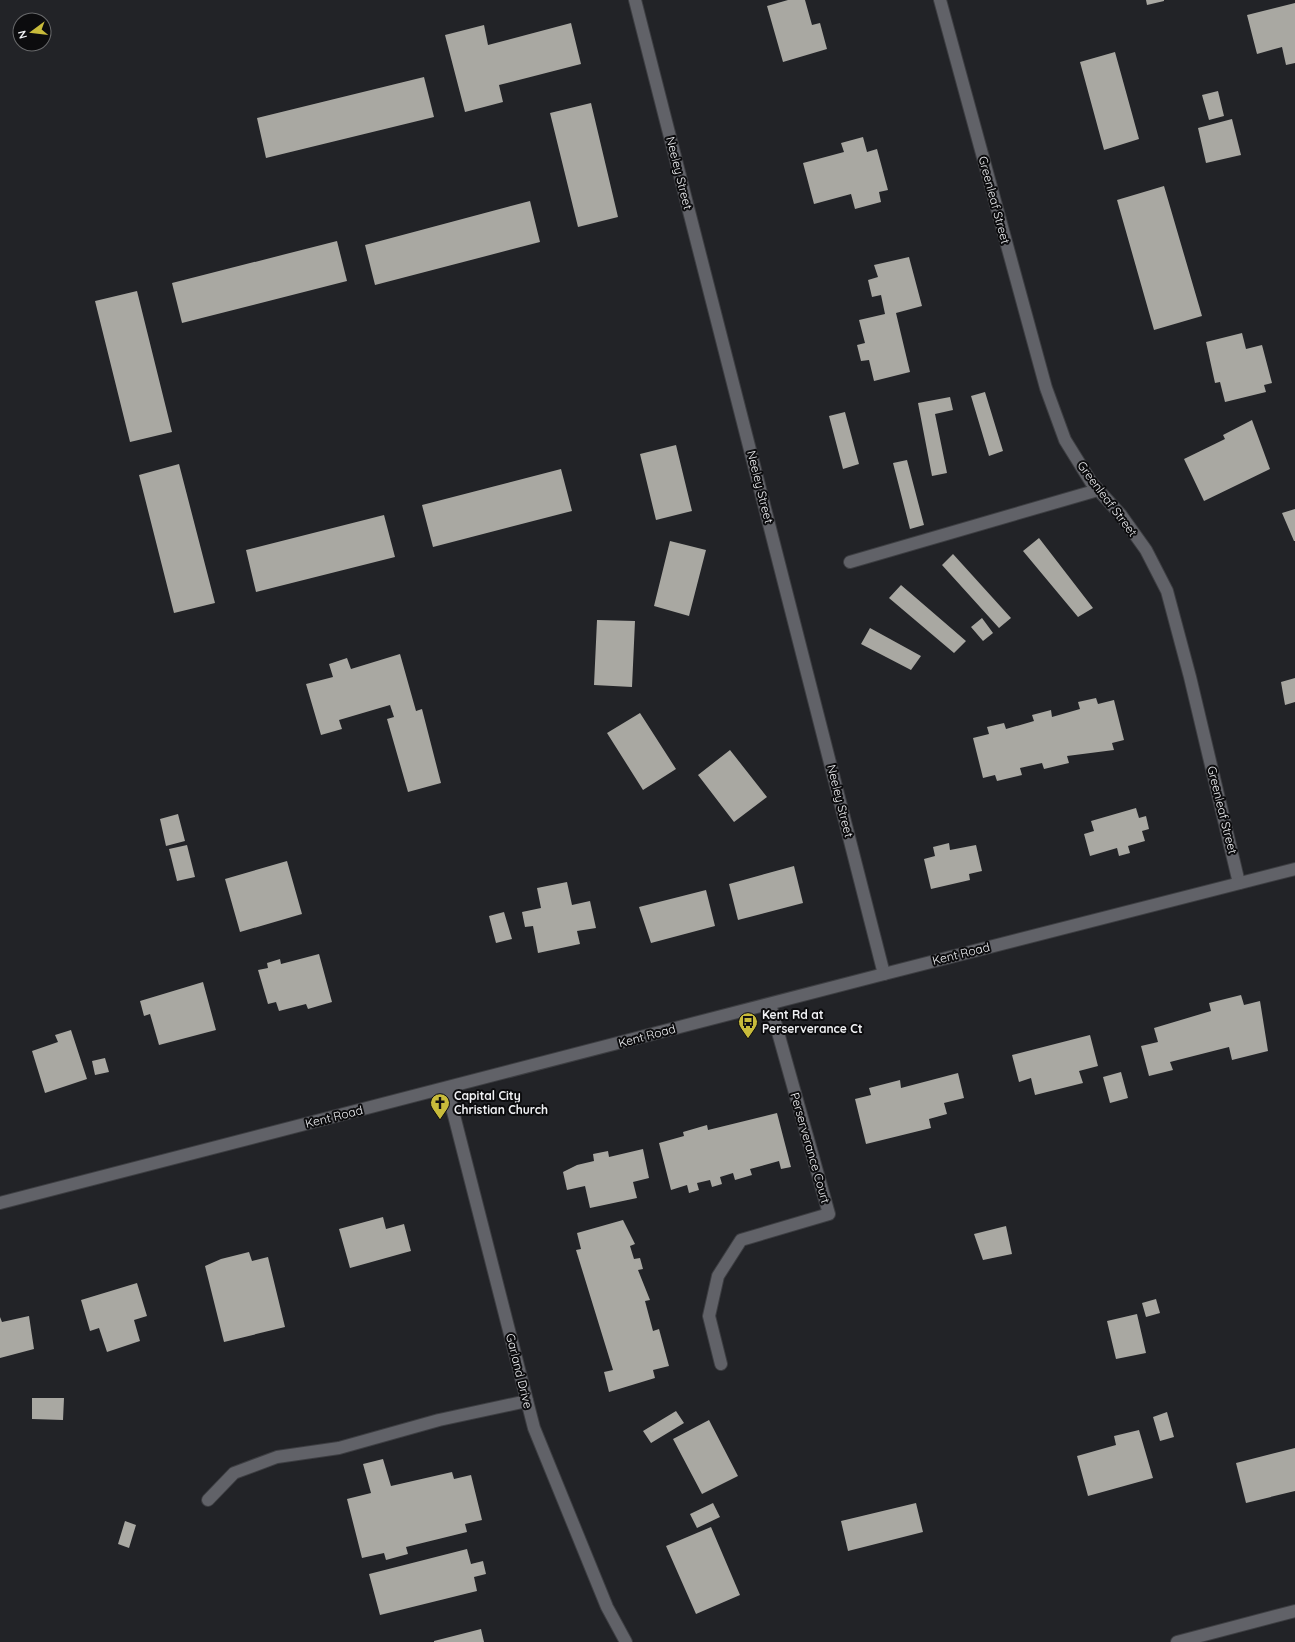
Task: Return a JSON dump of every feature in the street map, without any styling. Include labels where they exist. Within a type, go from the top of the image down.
[{"type":"street","name":"Neeley Street","points":[[635,0],[884,974]]},
{"type":"street","name":"Greenleaf Street","points":[[940,0],[1046,388],[1065,440],[1091,482],[1121,515],[1146,550],[1167,591],[1240,883]]},
{"type":"street","points":[[850,562],[1098,490]]},
{"type":"street","name":"Kent Road","points":[[0,1203],[1295,869]]},
{"type":"street","name":"Perserverance Court","points":[[721,1364],[709,1316],[718,1276],[741,1240],[829,1214],[770,1004]]},
{"type":"street","name":"Garland Drive","points":[[447,1088],[534,1428],[604,1600],[626,1642]]},
{"type":"street","points":[[208,1500],[234,1473],[277,1457],[339,1448],[439,1420],[527,1401]]},
{"type":"street","points":[[1176,1642],[1295,1611]]},
{"type":"building","points":[[788,0],[805,0],[812,25],[820,23],[827,49],[783,62],[767,6]]},
{"type":"building","points":[[1146,0],[1164,0],[1164,1],[1147,5]]},
{"type":"building","points":[[1295,3],[1295,63],[1286,65],[1282,47],[1257,54],[1247,15]]},
{"type":"building","points":[[571,23],[581,64],[499,85],[503,102],[465,112],[445,35],[484,25],[488,45]]},
{"type":"building","points":[[1115,52],[1139,139],[1104,150],[1080,62]]},
{"type":"building","points":[[424,77],[434,117],[266,158],[257,118]]},
{"type":"building","points":[[1218,91],[1224,116],[1209,120],[1202,95]]},
{"type":"building","points":[[591,103],[618,217],[578,227],[550,113]]},
{"type":"building","points":[[1232,119],[1241,155],[1206,163],[1198,128]]},
{"type":"building","points":[[863,137],[867,152],[877,149],[888,190],[879,192],[881,202],[855,209],[851,194],[814,204],[803,163],[844,152],[841,143]]},
{"type":"building","points":[[1164,186],[1202,316],[1154,330],[1117,200]]},
{"type":"building","points":[[530,201],[540,242],[375,285],[365,245]]},
{"type":"building","points":[[337,241],[347,281],[182,323],[172,283]]},
{"type":"building","points":[[909,257],[922,306],[896,313],[910,372],[874,381],[869,360],[861,361],[857,345],[865,343],[859,320],[885,314],[881,295],[872,297],[868,280],[878,277],[874,265]]},
{"type":"building","points":[[137,291],[172,432],[130,442],[95,301]]},
{"type":"building","points":[[1242,333],[1246,349],[1262,345],[1272,383],[1264,385],[1266,392],[1225,402],[1220,382],[1215,383],[1206,342]]},
{"type":"building","points":[[985,392],[1003,451],[989,456],[971,396]]},
{"type":"building","points":[[950,397],[953,410],[935,414],[947,473],[932,476],[918,403]]},
{"type":"building","points":[[845,412],[859,464],[843,469],[829,416]]},
{"type":"building","points":[[1252,420],[1270,469],[1204,501],[1184,459],[1225,439],[1223,435]]},
{"type":"building","points":[[676,445],[692,511],[656,520],[640,454]]},
{"type":"building","points":[[907,460],[924,525],[910,529],[893,463]]},
{"type":"building","points":[[179,464],[215,603],[174,613],[139,475]]},
{"type":"building","points":[[561,469],[572,511],[433,547],[422,505]]},
{"type":"building","points":[[1295,509],[1295,541],[1294,541],[1282,513]]},
{"type":"building","points":[[384,515],[395,557],[256,592],[246,550]]},
{"type":"building","points":[[1039,538],[1093,608],[1078,617],[1023,551]]},
{"type":"building","points":[[670,541],[706,550],[689,616],[654,606]]},
{"type":"building","points":[[953,554],[1011,618],[999,628],[942,565]]},
{"type":"building","points":[[901,585],[966,641],[954,653],[889,598]]},
{"type":"building","points":[[982,618],[993,633],[983,641],[971,627]]},
{"type":"building","points":[[597,620],[635,621],[632,687],[594,685]]},
{"type":"building","points":[[870,628],[921,656],[911,670],[861,644]]},
{"type":"building","points":[[400,654],[416,711],[422,709],[441,783],[408,792],[387,719],[394,717],[390,705],[339,720],[342,729],[321,735],[306,684],[333,677],[329,664],[347,658],[351,669]]},
{"type":"building","points":[[1295,678],[1295,702],[1285,705],[1281,682]]},
{"type":"building","points":[[1096,698],[1098,704],[1114,700],[1124,740],[1112,743],[1114,750],[1067,756],[1069,763],[1044,769],[1042,763],[1020,768],[1022,775],[997,781],[995,775],[983,778],[973,738],[989,734],[987,727],[1004,723],[1006,729],[1034,721],[1032,715],[1051,710],[1052,717],[1080,709],[1078,702]]},
{"type":"building","points":[[640,713],[676,769],[643,790],[607,733]]},
{"type":"building","points":[[730,750],[767,797],[734,822],[698,775]]},
{"type":"building","points":[[1136,808],[1139,818],[1146,816],[1149,829],[1142,831],[1145,841],[1128,846],[1130,853],[1119,856],[1117,848],[1090,856],[1084,834],[1094,831],[1091,821]]},
{"type":"building","points":[[178,814],[185,841],[166,846],[160,819]]},
{"type":"building","points":[[949,843],[950,850],[976,845],[982,871],[969,874],[970,880],[931,889],[924,859],[935,856],[933,847]]},
{"type":"building","points":[[187,845],[195,877],[177,881],[169,849]]},
{"type":"building","points":[[287,861],[302,914],[240,932],[225,879]]},
{"type":"building","points":[[794,866],[803,903],[738,920],[729,884]]},
{"type":"building","points":[[567,882],[572,905],[590,901],[596,928],[577,931],[580,944],[538,953],[533,926],[525,927],[522,912],[541,908],[537,888]]},
{"type":"building","points":[[706,890],[715,926],[651,943],[639,907]]},
{"type":"building","points":[[504,912],[512,939],[496,943],[489,916]]},
{"type":"building","points":[[319,954],[332,1002],[308,1009],[306,1004],[279,1011],[276,1002],[268,1004],[258,970],[268,968],[267,963],[280,959],[281,964]]},
{"type":"building","points":[[203,982],[216,1030],[159,1045],[150,1014],[144,1016],[140,1001]]},
{"type":"building","points":[[1241,995],[1244,1005],[1260,1001],[1268,1051],[1232,1060],[1229,1047],[1170,1062],[1173,1070],[1149,1076],[1141,1046],[1158,1042],[1154,1028],[1211,1011],[1209,1003]]},
{"type":"building","points":[[71,1030],[87,1079],[45,1093],[32,1051],[58,1042],[55,1035]]},
{"type":"building","points":[[1090,1035],[1098,1066],[1079,1071],[1083,1083],[1035,1095],[1031,1078],[1019,1082],[1012,1055]]},
{"type":"building","points":[[105,1058],[109,1072],[95,1075],[92,1061]]},
{"type":"building","points":[[1121,1072],[1128,1098],[1110,1103],[1103,1077]]},
{"type":"building","points":[[958,1073],[964,1098],[944,1103],[947,1114],[929,1119],[931,1128],[866,1144],[855,1099],[871,1095],[869,1088],[900,1080],[901,1088]]},
{"type":"building","points":[[777,1113],[791,1167],[781,1169],[779,1161],[750,1169],[752,1175],[735,1180],[733,1173],[720,1177],[722,1184],[712,1187],[710,1180],[697,1183],[699,1190],[689,1193],[687,1185],[671,1190],[659,1143],[684,1136],[683,1132],[707,1125],[708,1130]]},
{"type":"building","points":[[643,1149],[649,1178],[633,1182],[637,1198],[590,1208],[585,1186],[567,1190],[563,1172],[577,1165],[594,1161],[593,1154],[608,1151],[609,1157]]},
{"type":"building","points":[[383,1217],[386,1229],[404,1224],[411,1251],[350,1268],[339,1229]]},
{"type":"building","points":[[623,1220],[635,1244],[630,1246],[634,1259],[640,1258],[643,1269],[638,1270],[650,1300],[645,1301],[653,1331],[659,1329],[669,1366],[653,1370],[655,1378],[609,1392],[604,1372],[613,1370],[576,1250],[581,1249],[577,1233]]},
{"type":"building","points":[[1006,1226],[1012,1254],[983,1260],[974,1234]]},
{"type":"building","points":[[249,1252],[252,1261],[268,1257],[285,1327],[224,1342],[205,1266],[221,1259]]},
{"type":"building","points":[[137,1283],[147,1316],[134,1320],[140,1341],[107,1352],[99,1328],[90,1331],[81,1300]]},
{"type":"building","points":[[1156,1299],[1160,1313],[1146,1317],[1142,1303]]},
{"type":"building","points":[[1137,1314],[1146,1353],[1116,1359],[1107,1321]]},
{"type":"building","points":[[29,1316],[34,1349],[0,1358],[0,1317],[2,1322]]},
{"type":"building","points":[[32,1398],[64,1398],[63,1420],[32,1419]]},
{"type":"building","points":[[676,1411],[684,1423],[651,1443],[643,1431]]},
{"type":"building","points":[[1167,1412],[1174,1437],[1160,1441],[1153,1417]]},
{"type":"building","points":[[709,1420],[738,1476],[702,1494],[673,1439]]},
{"type":"building","points":[[1139,1430],[1153,1478],[1088,1496],[1077,1456],[1116,1445],[1114,1436]]},
{"type":"building","points":[[1295,1448],[1295,1491],[1246,1503],[1236,1463]]},
{"type":"building","points":[[383,1459],[391,1486],[452,1472],[454,1479],[471,1475],[482,1520],[465,1524],[467,1532],[406,1547],[408,1554],[386,1560],[384,1553],[362,1558],[347,1499],[371,1493],[363,1464]]},
{"type":"building","points":[[713,1503],[720,1517],[697,1528],[690,1514]]},
{"type":"building","points":[[916,1503],[923,1532],[848,1551],[841,1521]]},
{"type":"building","points":[[125,1521],[136,1525],[129,1548],[118,1544]]},
{"type":"building","points":[[711,1527],[740,1595],[696,1614],[666,1546]]},
{"type":"building","points":[[467,1549],[471,1564],[483,1561],[486,1574],[474,1577],[477,1591],[380,1615],[369,1574]]},
{"type":"building","points":[[481,1629],[484,1642],[434,1642],[434,1641]]},
{"type":"place","name":"Kent Rd at Perserverance Ct","points":[[748,1039]]},
{"type":"place","name":"Capital City Christian Church","points":[[440,1120]]}]
